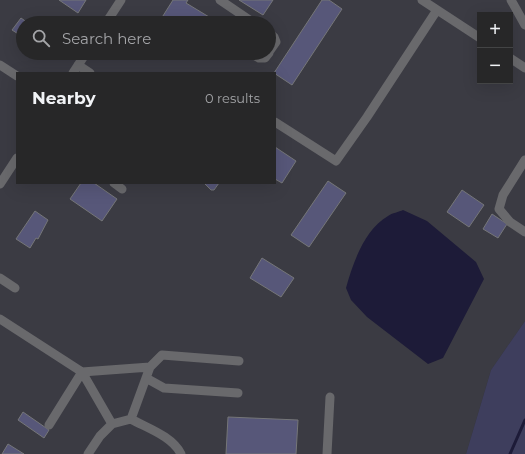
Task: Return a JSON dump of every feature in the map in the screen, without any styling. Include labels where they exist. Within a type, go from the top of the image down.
[{"type":"street","points":[[111,16],[121,0]]},
{"type":"street","points":[[220,0],[244,16]]},
{"type":"street","points":[[422,0],[477,36]]},
{"type":"street","points":[[511,0],[525,25]]},
{"type":"street","points":[[276,123],[336,161],[367,117],[437,10]]},
{"type":"street","points":[[81,60],[75,69],[86,72]]},
{"type":"street","points":[[513,60],[525,68]]},
{"type":"street","points":[[0,65],[16,75]]},
{"type":"street","points":[[0,184],[16,160]]},
{"type":"street","points":[[525,160],[503,195],[499,209],[510,222],[525,232]]},
{"type":"street","points":[[116,184],[122,188]]},
{"type":"street","points":[[0,278],[15,288]]},
{"type":"street","points":[[0,319],[82,372],[112,424]]},
{"type":"street","points":[[131,420],[150,366],[162,356],[239,361]]},
{"type":"street","points":[[82,372],[150,366]]},
{"type":"street","points":[[49,425],[82,372]]},
{"type":"street","points":[[146,378],[164,388],[238,393]]},
{"type":"street","points":[[327,454],[330,397]]},
{"type":"street","points":[[88,454],[100,436],[112,424],[131,420],[162,436],[178,449],[181,454]]},
{"type":"shaded area","points":[[0,0],[525,0],[525,321],[491,370],[466,454],[0,454]]},
{"type":"shaded area","points":[[403,210],[427,221],[476,262],[484,279],[443,358],[428,364],[367,317],[351,300],[346,288],[356,258],[366,238],[380,222],[391,214]]},
{"type":"shaded area","points":[[525,321],[525,454],[466,454],[491,370]]},
{"type":"building","points":[[59,0],[86,0],[78,13]]},
{"type":"building","points":[[173,0],[188,0],[186,3],[207,16],[163,16]]},
{"type":"building","points":[[239,0],[273,0],[263,15]]},
{"type":"building","points":[[322,0],[329,0],[342,9],[292,85],[275,72]]},
{"type":"building","points":[[16,25],[16,33],[12,30]]},
{"type":"building","points":[[276,148],[296,161],[282,183],[276,180]]},
{"type":"building","points":[[328,181],[346,193],[309,247],[291,235]]},
{"type":"building","points":[[80,184],[95,184],[117,199],[102,221],[70,199]]},
{"type":"building","points":[[205,184],[218,184],[214,190],[211,190]]},
{"type":"building","points":[[462,190],[484,205],[469,227],[447,212]]},
{"type":"building","points":[[35,211],[48,220],[38,239],[36,238],[30,248],[16,239]]},
{"type":"building","points":[[492,214],[507,224],[498,238],[483,229]]},
{"type":"building","points":[[262,258],[294,278],[281,297],[250,278]]},
{"type":"building","points":[[23,412],[49,430],[44,438],[18,420]]},
{"type":"building","points":[[228,417],[298,420],[296,454],[226,454]]},
{"type":"building","points":[[8,444],[24,454],[2,454]]},
{"type":"waterway","points":[[510,454],[525,420]]}]
